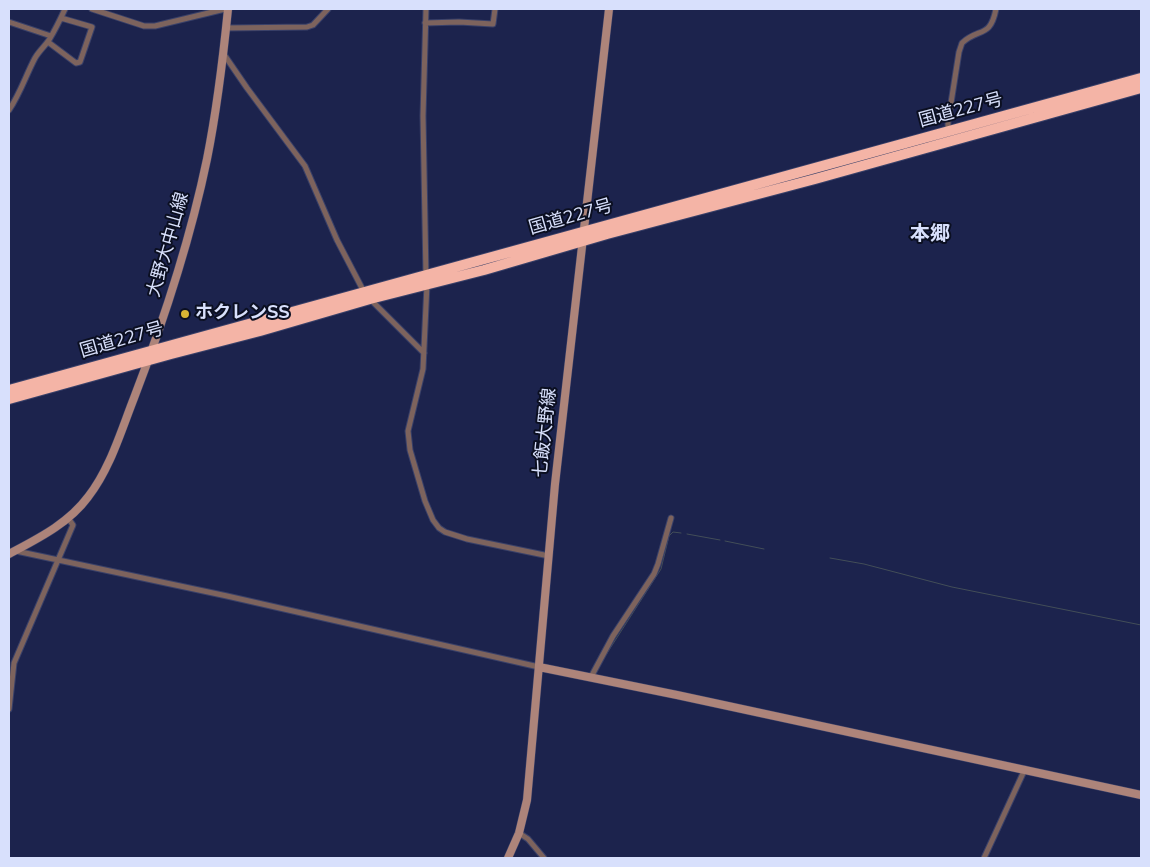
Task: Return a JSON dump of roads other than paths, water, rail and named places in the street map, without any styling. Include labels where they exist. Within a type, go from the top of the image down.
[{"type":"highway","name":"国道227号","points":[[583,237],[949,131],[1141,78]]},
{"type":"highway","name":"国道227号","points":[[9,390],[152,350],[943,143],[1141,88]]},
{"type":"highway","name":"国道227号","points":[[9,399],[171,354],[260,332],[367,295]]},
{"type":"main road","name":"大野大中山線","points":[[11,553],[42,536],[68,518],[87,499],[101,477],[148,361],[184,252],[199,193],[214,122],[226,28],[226,9]]},
{"type":"main road","name":"七飯大野線","points":[[508,858],[519,833],[527,800],[555,484],[609,9]]},
{"type":"main road","points":[[539,667],[1141,795]]},
{"type":"street","points":[[9,110],[18,97],[31,67],[41,49],[50,39],[65,9]]},
{"type":"street","points":[[92,9],[144,26],[155,26],[226,9]]},
{"type":"street","points":[[226,28],[307,27],[313,24],[328,9]]},
{"type":"street","points":[[426,9],[423,124],[426,279],[424,353],[423,368],[408,431],[410,450],[425,501],[433,520],[445,532],[549,556]]},
{"type":"street","points":[[425,23],[494,24],[495,9]]},
{"type":"street","points":[[943,143],[949,131],[948,122],[959,52],[962,44],[988,29],[993,22],[996,9]]},
{"type":"street","points":[[9,22],[50,39],[76,63],[80,62],[92,27],[61,18]]},
{"type":"street","points":[[223,53],[305,166],[337,240],[367,295],[424,353]]},
{"type":"street","points":[[9,709],[14,663],[73,525],[68,518]]},
{"type":"street","points":[[591,677],[613,636],[654,574],[671,518]]},
{"type":"street","points":[[11,553],[227,596],[539,667]]},
{"type":"street","points":[[984,858],[1025,769]]},
{"type":"street","points":[[519,833],[528,839],[544,858]]},
{"type":"waterway","points":[[602,661],[661,569],[669,536],[673,532],[681,533]]},
{"type":"waterway","points":[[687,534],[720,540]]},
{"type":"waterway","points":[[725,541],[764,549]]},
{"type":"waterway","points":[[830,558],[864,564],[952,587],[1141,625]]},
{"type":"place","name":"ホクレンSS","points":[[185,314]]},
{"type":"district","name":"本郷","points":[[930,235]]}]
